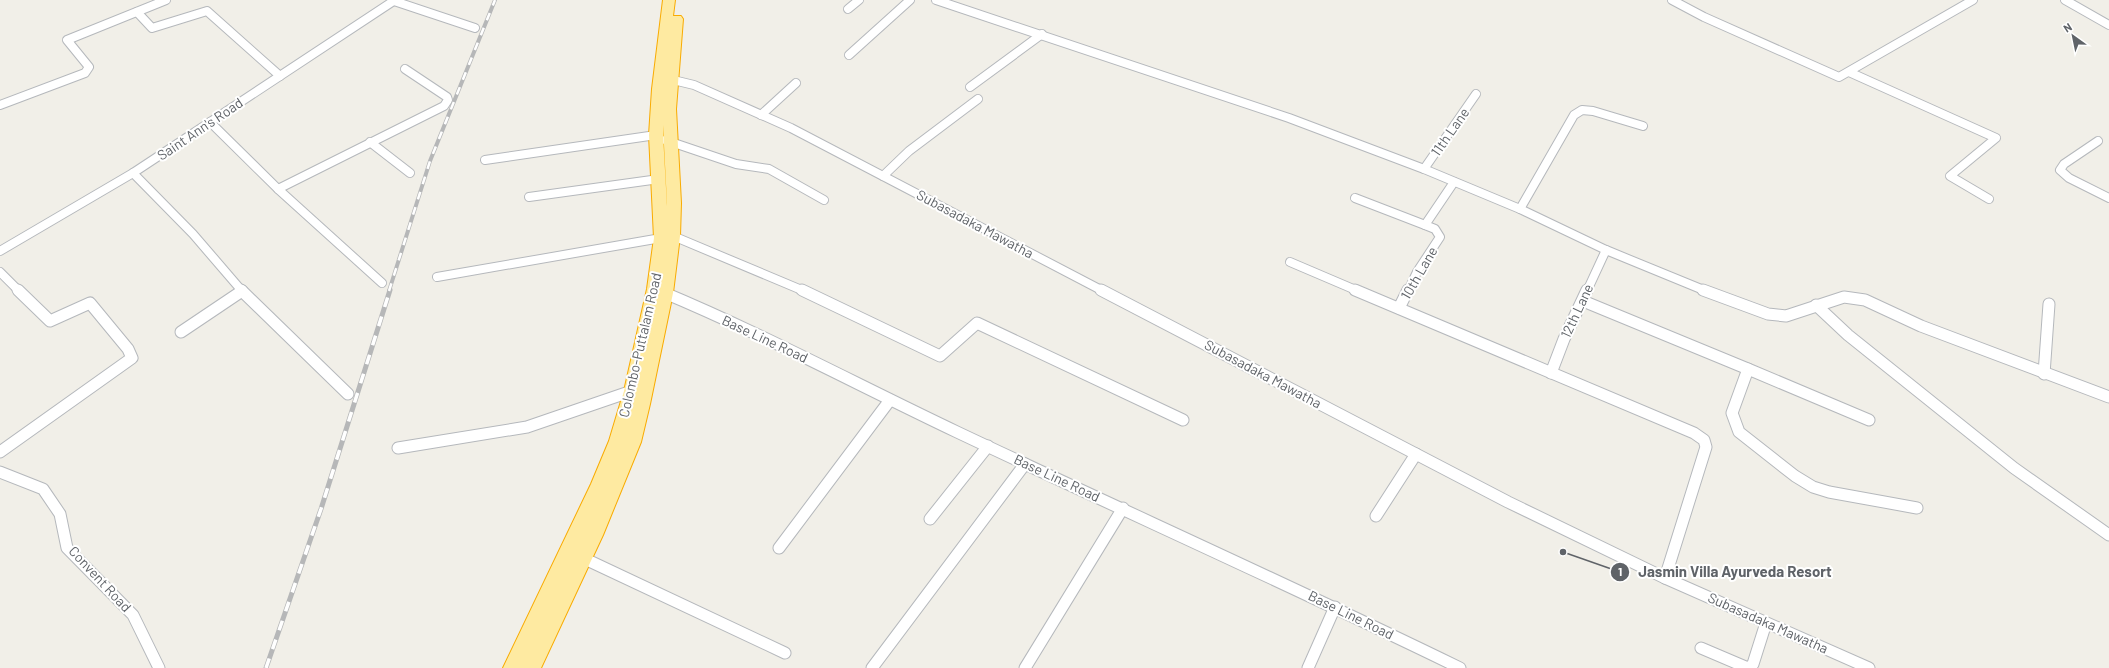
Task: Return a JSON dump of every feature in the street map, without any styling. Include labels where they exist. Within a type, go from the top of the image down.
[{"type":"highway","name":"Colombo-Puttalam Road","points":[[667,237],[659,179],[669,0]]},
{"type":"highway","name":"Colombo-Puttalam Road","points":[[665,78],[680,0]]},
{"type":"highway","name":"Colombo-Puttalam Road","points":[[531,668],[583,558],[632,442],[642,404],[667,237],[674,203],[661,138]]},
{"type":"highway","name":"Colombo-Puttalam Road","points":[[513,668],[600,484],[618,441],[660,291]]},
{"type":"street","points":[[0,105],[84,73],[89,67],[67,40],[83,32],[166,0]]},
{"type":"street","points":[[394,0],[475,28]]},
{"type":"street","name":"Saint Ann's Road","points":[[0,251],[133,173],[394,0]]},
{"type":"street","points":[[848,9],[859,0]]},
{"type":"street","points":[[849,55],[910,0]]},
{"type":"street","points":[[936,0],[1042,34],[1289,118],[1424,169],[1520,209],[1606,250],[1736,303],[1768,314],[1786,316],[1844,297],[1865,300],[1921,326],[2044,374],[2109,397]]},
{"type":"street","points":[[1672,0],[1704,17],[1839,78],[1973,0]]},
{"type":"street","points":[[2064,0],[2109,24]]},
{"type":"street","points":[[137,12],[152,28],[207,11],[280,76]]},
{"type":"street","points":[[970,87],[1042,34]]},
{"type":"street","points":[[278,189],[440,108],[448,100],[447,97],[441,92],[405,69]]},
{"type":"street","points":[[1849,72],[1996,138],[1950,176],[1988,199]]},
{"type":"street","name":"Subasadaka Mawatha","points":[[665,78],[694,85],[791,128],[1508,502],[1665,578],[1869,668]]},
{"type":"street","points":[[761,115],[796,83]]},
{"type":"street","name":"11th Lane","points":[[1424,169],[1476,94]]},
{"type":"street","points":[[883,176],[909,151],[978,98]]},
{"type":"street","points":[[1520,209],[1574,115],[1582,110],[1593,111],[1643,126]]},
{"type":"street","points":[[210,122],[278,189],[382,283]]},
{"type":"street","points":[[485,160],[661,138],[736,164],[769,169],[824,200]]},
{"type":"street","points":[[2098,141],[2064,164],[2060,170],[2068,178],[2109,198]]},
{"type":"street","points":[[370,142],[410,173]]},
{"type":"street","points":[[133,173],[193,234],[242,291],[348,394]]},
{"type":"street","points":[[529,197],[659,179]]},
{"type":"street","name":"10th Lane","points":[[1399,308],[1417,272],[1440,237],[1435,230],[1426,225],[1454,182]]},
{"type":"street","points":[[1355,198],[1426,225]]},
{"type":"street","points":[[437,277],[667,237],[800,289],[940,356],[977,323],[1182,420]]},
{"type":"street","name":"12th Lane","points":[[1551,373],[1564,339],[1606,250]]},
{"type":"street","points":[[1290,262],[1694,433],[1704,440],[1706,447],[1665,578]]},
{"type":"street","points":[[0,272],[50,321],[58,320],[84,304],[90,303],[128,349],[132,358],[0,452]]},
{"type":"street","points":[[181,332],[242,291]]},
{"type":"street","name":"Base Line Road","points":[[660,291],[774,342],[890,400],[1025,464],[1335,607],[1438,663],[1460,668]]},
{"type":"street","points":[[1583,301],[1869,420]]},
{"type":"street","points":[[2044,374],[2049,304]]},
{"type":"street","points":[[1816,305],[1848,335],[2014,468],[2109,535]]},
{"type":"street","points":[[1748,369],[1732,413],[1739,432],[1795,476],[1813,487],[1829,492],[1917,508]]},
{"type":"street","points":[[398,448],[527,427],[632,391]]},
{"type":"street","points":[[779,548],[890,400]]},
{"type":"street","points":[[930,519],[988,446]]},
{"type":"street","points":[[1376,516],[1416,454]]},
{"type":"street","points":[[872,668],[1025,464]]},
{"type":"street","name":"Convent Road","points":[[2,474],[43,489],[60,514],[68,548],[133,615],[159,668]]},
{"type":"street","points":[[1025,668],[1123,508]]},
{"type":"street","points":[[583,558],[785,653]]},
{"type":"street","points":[[1308,668],[1335,607]]},
{"type":"street","points":[[1701,648],[1748,668],[1753,664],[1766,623]]},
{"type":"railway","points":[[389,291],[430,161],[495,0]]},
{"type":"railway","points":[[266,668],[321,509],[390,290]]},
{"type":"place","name":"Jasmin Villa Ayurveda Resort","points":[[1563,552]]}]
